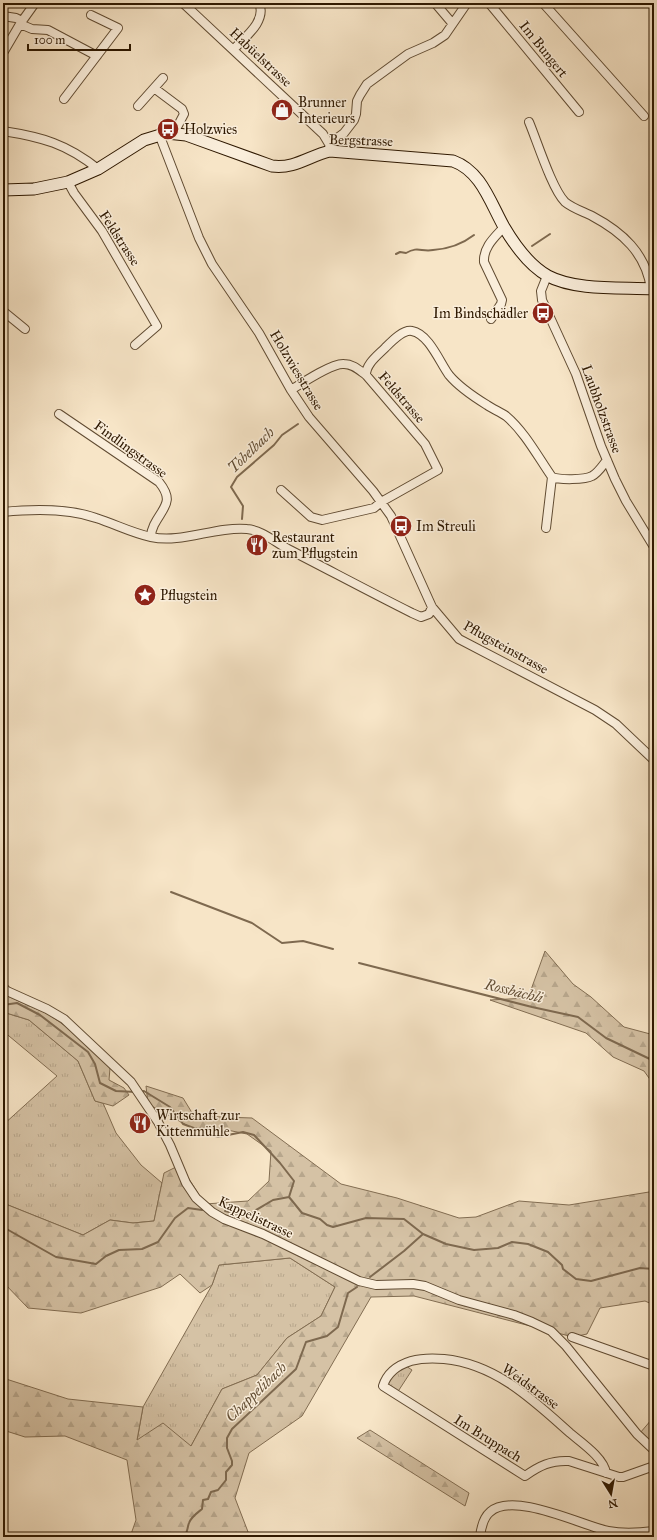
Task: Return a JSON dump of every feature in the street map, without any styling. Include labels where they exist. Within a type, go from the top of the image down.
[{"type":"street","points":[[3,54],[21,22],[35,3]]},
{"type":"street","name":"Habüelstrasse","points":[[183,3],[323,134],[330,148]]},
{"type":"street","points":[[234,50],[260,20],[261,7],[259,3]]},
{"type":"street","points":[[435,3],[452,23]]},
{"type":"street","points":[[330,148],[354,120],[357,101],[367,84],[408,54],[434,43],[445,35],[467,3]]},
{"type":"street","name":"Im Bungert","points":[[489,3],[579,112]]},
{"type":"street","points":[[543,3],[644,116]]},
{"type":"street","points":[[64,99],[118,28],[91,15]]},
{"type":"street","points":[[3,16],[21,22],[32,29],[48,30],[97,56]]},
{"type":"street","points":[[138,106],[163,78]]},
{"type":"street","points":[[154,88],[182,109],[184,114],[174,133]]},
{"type":"street","points":[[529,122],[553,183],[561,197],[566,203],[596,218],[631,243],[639,255],[652,289],[606,288],[571,283],[548,276]]},
{"type":"street","points":[[3,131],[31,135],[54,143],[82,156],[98,169]]},
{"type":"street","name":"Bergstrasse","points":[[3,190],[44,188],[68,182],[98,169],[144,140],[160,134],[174,133],[186,135],[272,166],[280,167],[294,165],[330,148],[453,161],[462,164],[478,179],[502,223],[522,252],[548,276]]},
{"type":"street","name":"Holzwiesstrasse","points":[[160,134],[180,191],[205,251],[259,333],[291,390],[309,417],[381,502],[395,524],[432,607]]},
{"type":"street","name":"Feldstrasse","points":[[68,182],[74,193],[102,231],[157,326],[135,345]]},
{"type":"street","points":[[492,319],[502,300],[484,262],[484,258],[489,242],[502,223]]},
{"type":"street","name":"Laubholzstrasse","points":[[548,276],[541,291],[542,300],[576,374],[607,460],[626,501],[654,547]]},
{"type":"street","points":[[3,310],[25,329]]},
{"type":"street","name":"Feldstrasse","points":[[381,502],[438,470],[425,444],[366,375],[367,368],[387,346],[405,332],[411,330],[416,332],[428,343],[444,367],[458,384],[477,399],[505,416],[516,427],[552,477]]},
{"type":"street","points":[[291,390],[332,366],[343,363],[354,366],[366,375]]},
{"type":"street","name":"Findlingstrasse","points":[[59,414],[159,482],[165,490],[167,499],[166,505],[154,524],[151,537]]},
{"type":"street","points":[[546,528],[552,477],[557,480],[592,476],[597,473],[607,460]]},
{"type":"street","points":[[281,490],[311,517],[322,520],[374,508],[381,502]]},
{"type":"street","points":[[3,512],[56,511],[79,513],[95,517],[138,534],[151,537],[173,538],[221,531],[250,529],[260,532],[283,546],[421,617],[429,614],[432,607]]},
{"type":"street","name":"Pflugsteinstrasse","points":[[432,607],[459,639],[595,710],[616,724],[654,760]]},
{"type":"street","name":"Kappelistrasse","points":[[4,991],[47,1009],[64,1019],[135,1087],[158,1122],[173,1150],[186,1183],[203,1206],[224,1219],[263,1234],[359,1281],[376,1285],[413,1284],[425,1286],[459,1300],[514,1315],[532,1322],[556,1336],[638,1434],[654,1450]]},
{"type":"street","points":[[572,1337],[654,1366]]},
{"type":"street","name":"Weidstrasse","points":[[383,1386],[385,1380],[399,1366],[416,1360],[440,1359],[472,1365],[498,1375],[522,1392],[602,1462],[606,1473]]},
{"type":"street","name":"Im Bruppach","points":[[383,1386],[525,1476],[538,1467],[549,1463],[563,1461],[569,1461],[623,1477],[654,1466]]},
{"type":"street","points":[[480,1537],[482,1525],[491,1511],[501,1506],[509,1505],[548,1512],[609,1531],[654,1532]]},
{"type":"green space","points":[[545,951],[573,984],[591,997],[624,1027],[654,1035],[654,1085],[644,1071],[613,1057],[586,1033],[490,1000],[528,998]]},
{"type":"green space","points":[[3,994],[48,1014],[74,1032],[110,1068],[109,1080],[124,1088],[129,1095],[113,1106],[95,1101],[78,1061],[29,1020],[3,1012]]},
{"type":"green space","points":[[3,1012],[29,1020],[78,1061],[95,1101],[103,1103],[116,1133],[141,1165],[162,1183],[154,1221],[133,1223],[110,1220],[83,1235],[3,1203],[3,1125],[57,1076],[3,1031]]},
{"type":"green space","points":[[146,1086],[183,1098],[194,1116],[252,1118],[341,1184],[397,1198],[459,1218],[476,1217],[519,1201],[569,1205],[649,1192],[654,1194],[654,1305],[645,1301],[600,1308],[587,1334],[573,1337],[414,1296],[371,1297],[302,1416],[249,1453],[235,1498],[250,1537],[130,1537],[136,1520],[127,1460],[65,1436],[25,1437],[3,1430],[3,1378],[68,1399],[143,1407],[137,1440],[163,1423],[191,1446],[222,1389],[257,1375],[287,1338],[321,1316],[335,1287],[290,1258],[219,1265],[212,1285],[200,1293],[180,1274],[161,1287],[81,1313],[28,1308],[3,1282],[3,1203],[83,1235],[110,1220],[133,1223],[154,1221],[164,1173],[180,1165],[205,1204],[248,1201],[269,1181],[271,1151],[247,1134],[217,1128],[192,1128],[148,1104]]},
{"type":"green space","points":[[290,1258],[335,1287],[321,1316],[287,1338],[257,1375],[222,1389],[191,1446],[137,1441],[143,1407],[212,1285],[219,1265]]},
{"type":"green space","points":[[406,1366],[412,1370],[397,1393],[388,1387],[390,1374]]},
{"type":"green space","points":[[652,1419],[654,1420],[654,1447],[640,1433]]},
{"type":"green space","points":[[370,1430],[469,1493],[465,1506],[357,1438]]},
{"type":"waterway","name":"Tobelbach","points":[[532,246],[550,234]]},
{"type":"waterway","name":"Tobelbach","points":[[396,254],[414,250],[429,250],[450,247],[460,244],[474,235]]},
{"type":"waterway","name":"Tobelbach","points":[[242,519],[243,506],[231,487],[237,477],[274,445],[282,435],[298,424]]},
{"type":"waterway","points":[[171,892],[252,923],[282,943],[303,941],[333,949]]},
{"type":"waterway","name":"Rossbächli","points":[[359,963],[532,1007],[578,1017],[606,1038],[654,1061]]},
{"type":"waterway","points":[[3,1005],[17,1003],[40,1015],[88,1052],[95,1064],[100,1083],[116,1091],[136,1092]]},
{"type":"waterway","points":[[140,1092],[144,1091],[170,1107],[183,1124],[218,1137],[243,1132],[254,1135],[280,1163],[294,1181],[289,1197],[302,1213],[320,1219],[327,1225],[333,1227],[366,1218],[404,1219],[423,1234],[446,1244],[474,1250],[498,1248],[512,1242],[528,1244],[548,1252],[562,1265],[563,1269],[576,1279],[591,1281],[640,1268],[654,1269]]},
{"type":"waterway","points":[[225,1211],[246,1216],[273,1200],[289,1197]]},
{"type":"waterway","points":[[3,1227],[56,1257],[96,1264],[106,1256],[119,1250],[142,1249],[158,1242],[175,1218],[188,1208],[202,1210]]},
{"type":"waterway","name":"Chappelibach","points":[[370,1277],[404,1251],[423,1234]]},
{"type":"waterway","name":"Chappelibach","points":[[177,1537],[179,1535],[185,1535],[191,1519],[202,1509],[203,1500],[208,1499],[211,1492],[218,1490],[226,1480],[226,1472],[232,1465],[227,1448],[227,1438],[232,1429],[296,1369],[306,1342],[327,1336],[338,1327],[348,1293],[357,1287]]},
{"type":"place","name":"Brunner Interieurs","points":[[282,110]]},
{"type":"place","name":"Holzwies","points":[[168,129]]},
{"type":"place","name":"Im Bindschädler","points":[[543,313]]},
{"type":"place","name":"Im Streuli","points":[[401,526]]},
{"type":"place","name":"Restaurant zum Pflugstein","points":[[257,545]]},
{"type":"place","name":"Pflugstein","points":[[145,595]]},
{"type":"place","name":"Wirtschaft zur Kittenmühle","points":[[140,1123]]}]
